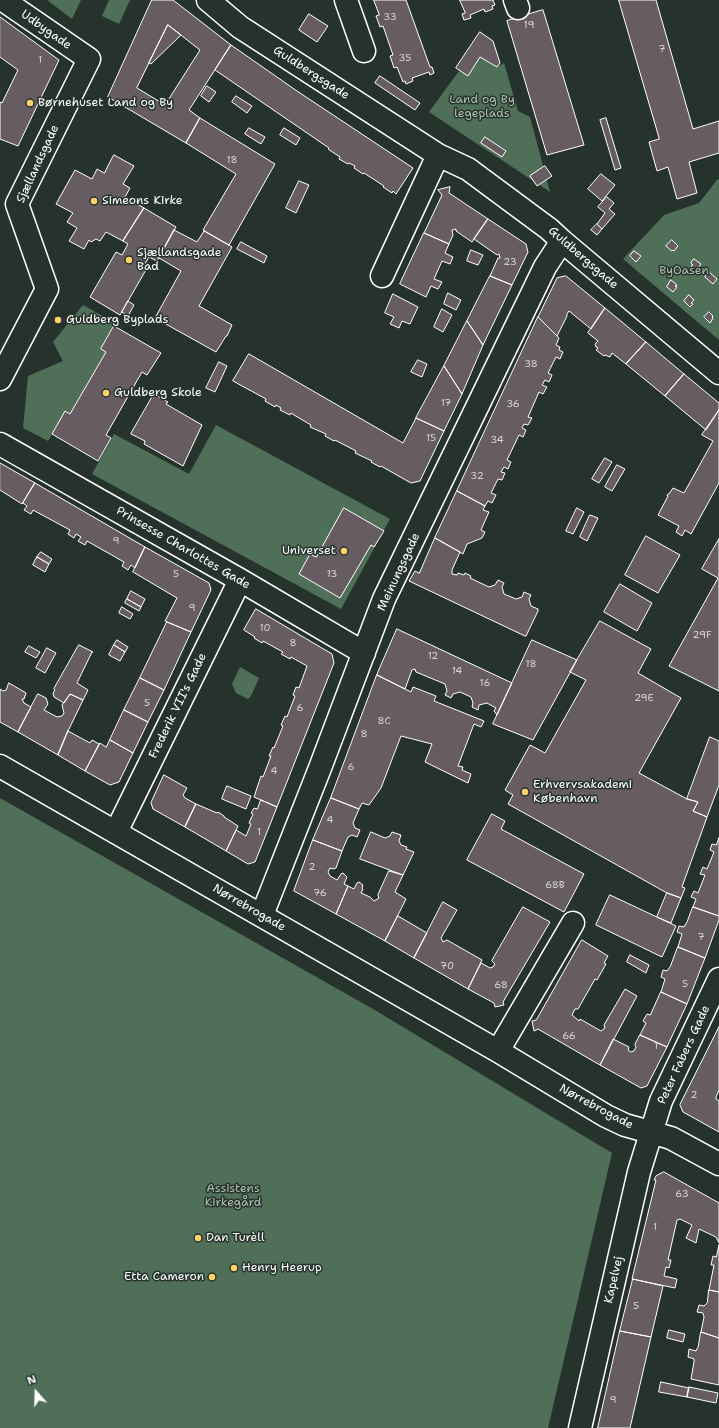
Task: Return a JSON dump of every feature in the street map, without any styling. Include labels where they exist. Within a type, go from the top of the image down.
[{"type":"street","name":"Udbygade","points":[[3,0],[89,59]]},
{"type":"street","name":"Guldbergsgade","points":[[208,0],[240,27],[438,155],[468,169],[549,229],[719,373]]},
{"type":"street","points":[[346,0],[364,51]]},
{"type":"street","name":"Sjællandsgade","points":[[0,379],[46,289],[9,200],[89,59]]},
{"type":"street","points":[[382,276],[438,155]]},
{"type":"street","name":"Meinungsgade","points":[[262,915],[384,599],[545,267],[562,241]]},
{"type":"street","name":"Prinsesse Charlottes Gade","points":[[0,444],[240,580],[364,653]]},
{"type":"street","name":"Frederik VII's Gade","points":[[116,832],[240,580]]},
{"type":"street","name":"Nørrebrogade","points":[[0,766],[498,1050],[606,1116],[625,1125],[671,1138],[719,1164]]},
{"type":"street","points":[[498,1050],[574,924]]},
{"type":"street","name":"Peter Fabers Gade","points":[[651,1133],[661,1101],[719,978]]},
{"type":"street","name":"Kapelvej","points":[[580,1428],[640,1172],[651,1133]]},
{"type":"green space","points":[[47,0],[81,0],[72,19]]},
{"type":"green space","points":[[109,0],[130,0],[119,24],[102,16]]},
{"type":"green space","name":"Land og By legeplads","points":[[480,57],[497,67],[504,63],[518,111],[530,117],[550,192],[429,112],[459,71],[468,75]]},
{"type":"green space","name":"ByOasen","points":[[719,179],[719,340],[623,259],[664,215],[699,203]]},
{"type":"green space","points":[[83,305],[110,320],[114,326],[101,349],[106,352],[70,414],[65,412],[48,441],[23,428],[28,376],[63,361],[53,342]]},
{"type":"green space","points":[[216,425],[390,519],[341,609],[92,474],[114,434],[189,474]]},
{"type":"green space","points":[[240,667],[259,678],[251,696],[248,699],[236,693],[232,684]]},
{"type":"green space","name":"Assistens Kirkegård","points":[[0,798],[373,1009],[612,1153],[548,1428],[0,1428]]},
{"type":"building","points":[[152,0],[173,0],[231,45],[189,110],[200,118],[186,143],[108,97]],"holes":[[[168,25],[200,50],[165,105],[137,88]]]},
{"type":"building","points":[[374,0],[406,0],[430,67],[432,67],[434,73],[430,75],[429,72],[412,78],[413,81],[406,84],[405,81],[403,82],[397,67],[394,68],[390,56],[393,55],[383,26],[380,27],[376,16],[379,15]]},
{"type":"building","points":[[460,0],[493,0],[495,5],[492,6],[493,9],[485,12],[484,9],[470,15],[471,18],[464,20],[462,14],[465,13]]},
{"type":"building","points":[[619,0],[656,0],[693,129],[719,121],[719,153],[689,162],[697,193],[677,199],[668,167],[657,171],[649,142],[659,139]]},
{"type":"building","points":[[543,10],[584,145],[547,155],[507,21]]},
{"type":"building","points":[[309,14],[328,26],[317,42],[299,30]]},
{"type":"building","points":[[0,17],[59,60],[18,146],[0,139],[0,102],[2,103],[18,70],[0,57]]},
{"type":"building","points":[[168,25],[181,35],[151,64],[149,63]]},
{"type":"building","points":[[480,32],[493,41],[500,63],[497,67],[480,57],[468,76],[456,68]]},
{"type":"building","points":[[231,45],[413,168],[396,194],[393,191],[392,193],[383,187],[384,186],[354,168],[355,166],[339,159],[340,157],[328,149],[329,148],[215,70]]},
{"type":"building","points":[[380,76],[420,103],[415,110],[375,83]]},
{"type":"building","points":[[207,86],[216,92],[209,102],[201,96]]},
{"type":"building","points":[[236,96],[252,106],[247,113],[232,102]]},
{"type":"building","points":[[200,118],[275,164],[229,245],[203,230],[236,174],[186,143]]},
{"type":"building","points":[[606,118],[621,168],[615,170],[600,120]]},
{"type":"building","points":[[249,128],[265,137],[261,144],[245,134]]},
{"type":"building","points":[[284,128],[300,138],[296,145],[280,135]]},
{"type":"building","points":[[485,137],[506,151],[502,157],[481,143]]},
{"type":"building","name":"Simeons Kirke","points":[[114,155],[134,166],[123,184],[130,188],[125,197],[144,208],[123,241],[106,232],[100,241],[96,239],[91,242],[89,240],[84,249],[69,241],[77,228],[67,222],[73,213],[56,204],[75,170],[92,179],[97,169],[104,173]]},
{"type":"building","points":[[545,166],[552,176],[537,186],[530,176]]},
{"type":"building","points":[[601,174],[615,185],[602,201],[588,189]]},
{"type":"building","points":[[299,181],[309,185],[296,213],[286,208]]},
{"type":"building","points":[[450,187],[449,193],[488,219],[472,242],[456,231],[456,229],[452,230],[453,235],[449,244],[424,233],[442,195],[438,190]]},
{"type":"building","points":[[607,197],[614,203],[609,209],[615,214],[602,229],[597,224],[605,213],[598,207]]},
{"type":"building","name":"Sjællandsgade Bad","points":[[144,208],[176,227],[157,261],[149,257],[143,267],[147,268],[120,315],[90,297],[116,252],[122,255],[128,244],[123,241]]},
{"type":"building","points":[[488,219],[526,244],[528,252],[512,285],[490,276],[498,258],[500,258],[499,254],[497,255],[474,239]]},
{"type":"building","points":[[597,224],[602,229],[597,235],[591,230]]},
{"type":"building","points":[[174,230],[197,242],[204,231],[232,247],[199,306],[232,325],[227,336],[216,352],[155,318],[181,271],[159,258]]},
{"type":"building","points":[[424,233],[449,244],[445,253],[453,257],[450,264],[442,261],[434,279],[442,282],[438,289],[431,286],[426,297],[400,284]]},
{"type":"building","points":[[672,240],[678,246],[674,251],[666,246]]},
{"type":"building","points":[[241,242],[267,256],[264,263],[237,249]]},
{"type":"building","points":[[471,250],[483,255],[478,265],[467,261]]},
{"type":"building","points":[[634,251],[641,256],[636,262],[630,256]]},
{"type":"building","points":[[694,259],[701,264],[696,270],[691,266],[693,265],[691,263]]},
{"type":"building","points":[[709,272],[717,279],[713,284],[705,277]]},
{"type":"building","points":[[490,276],[512,285],[483,345],[467,321]]},
{"type":"building","points":[[566,276],[605,308],[591,329],[569,311],[557,336],[538,317],[557,278]]},
{"type":"building","points":[[671,280],[677,285],[675,286],[677,287],[673,292],[667,287]]},
{"type":"building","points":[[448,293],[461,300],[456,310],[444,304]]},
{"type":"building","points":[[393,294],[418,307],[410,324],[402,321],[399,328],[390,324],[394,317],[385,313]]},
{"type":"building","points":[[689,295],[694,300],[690,307],[684,301]]},
{"type":"building","points":[[128,301],[134,305],[128,316],[122,312]]},
{"type":"building","points":[[605,308],[646,342],[626,364],[612,353],[610,357],[604,356],[596,350],[598,348],[595,344],[598,341],[588,333]]},
{"type":"building","points":[[442,309],[452,315],[443,332],[434,327]]},
{"type":"building","points":[[709,312],[713,316],[710,323],[704,317]]},
{"type":"building","points":[[538,317],[559,338],[556,345],[560,347],[559,350],[563,352],[560,359],[556,357],[548,373],[552,375],[549,382],[545,380],[542,385],[547,387],[543,394],[539,392],[528,417],[532,418],[528,425],[524,424],[522,428],[526,430],[523,437],[519,435],[507,460],[511,462],[508,469],[504,467],[501,472],[505,473],[502,480],[498,479],[491,493],[496,495],[492,503],[488,501],[485,506],[457,491]]},
{"type":"building","points":[[467,321],[483,345],[462,394],[444,366]]},
{"type":"building","name":"Guldberg Skole","points":[[114,326],[161,353],[147,375],[142,372],[106,435],[111,438],[98,461],[52,434],[65,411],[70,414],[106,352],[101,349]]},
{"type":"building","points":[[646,342],[684,374],[665,396],[626,364]]},
{"type":"building","points":[[249,354],[403,443],[416,418],[444,431],[420,481],[411,483],[381,466],[380,467],[371,462],[372,461],[355,453],[356,451],[325,436],[326,434],[310,427],[311,425],[291,413],[290,415],[280,410],[281,408],[276,405],[275,407],[265,401],[266,399],[233,381]]},
{"type":"building","points":[[418,360],[427,364],[422,377],[411,372]]},
{"type":"building","points":[[219,362],[227,366],[215,392],[206,388]]},
{"type":"building","points":[[444,366],[462,394],[444,431],[416,418]]},
{"type":"building","points":[[684,374],[719,403],[719,410],[706,430],[665,396]]},
{"type":"building","name":"Guldberg Skole","points":[[154,394],[168,402],[166,404],[202,425],[183,466],[144,444],[145,441],[131,434]]},
{"type":"building","points":[[719,410],[719,483],[691,534],[685,530],[682,536],[676,532],[679,526],[658,515],[668,494],[673,488],[684,493],[713,441],[702,435]]},
{"type":"building","points":[[605,458],[612,462],[599,483],[592,479]]},
{"type":"building","points":[[0,463],[35,483],[22,504],[0,490]]},
{"type":"building","points":[[617,465],[625,469],[612,491],[605,487]]},
{"type":"building","points":[[35,483],[145,547],[135,568],[131,565],[128,570],[122,566],[124,562],[87,541],[85,545],[78,541],[81,537],[76,534],[74,538],[68,534],[70,530],[33,510],[31,514],[24,510],[27,506],[23,503]]},
{"type":"building","points":[[457,491],[485,506],[483,510],[489,512],[481,530],[485,532],[482,538],[467,544],[463,554],[435,538]]},
{"type":"building","name":"Universet","points":[[344,508],[384,531],[374,547],[371,545],[340,598],[299,574],[310,554],[316,557]]},
{"type":"building","points":[[577,508],[584,512],[573,534],[566,531]]},
{"type":"building","points":[[590,515],[598,518],[587,541],[580,537]]},
{"type":"building","points":[[646,536],[680,555],[658,593],[625,575]]},
{"type":"building","points":[[435,538],[460,552],[452,570],[452,574],[457,575],[458,573],[464,575],[465,573],[471,576],[470,578],[489,587],[495,585],[498,580],[504,583],[502,587],[504,594],[516,599],[522,597],[524,592],[531,595],[529,599],[531,606],[538,609],[538,611],[526,636],[409,581],[415,571],[419,573]]},
{"type":"building","points":[[719,539],[719,691],[669,666],[718,578],[702,569]]},
{"type":"building","points":[[145,547],[209,583],[211,590],[191,632],[165,621],[177,598],[133,572]]},
{"type":"building","points":[[41,552],[52,559],[49,564],[37,557]]},
{"type":"building","points":[[37,557],[49,564],[45,572],[33,565]]},
{"type":"building","points":[[620,584],[652,603],[637,631],[604,612]]},
{"type":"building","points":[[131,591],[145,599],[141,607],[127,599]]},
{"type":"building","points":[[127,599],[141,607],[139,611],[125,603]]},
{"type":"building","points":[[122,607],[133,614],[130,619],[119,613]]},
{"type":"building","points":[[256,609],[332,654],[334,663],[277,807],[254,797],[261,776],[263,777],[271,756],[269,756],[283,726],[281,725],[285,716],[287,717],[295,696],[293,695],[296,687],[299,688],[307,666],[291,657],[290,659],[281,654],[283,652],[263,641],[262,643],[244,630]]},
{"type":"building","points":[[600,621],[651,649],[638,673],[681,698],[639,773],[687,799],[698,802],[693,811],[707,817],[682,887],[685,888],[681,898],[667,893],[508,804],[513,795],[505,790],[530,745],[545,753],[586,680],[570,672]]},
{"type":"building","points":[[167,622],[191,632],[164,690],[140,678]]},
{"type":"building","points":[[397,629],[512,683],[497,715],[494,711],[496,708],[487,703],[479,705],[478,710],[472,707],[473,703],[471,697],[460,692],[453,694],[451,698],[445,695],[447,691],[445,684],[416,672],[415,669],[412,670],[405,689],[377,675]]},
{"type":"building","points":[[117,640],[128,647],[125,652],[114,645]]},
{"type":"building","points":[[532,640],[577,660],[533,740],[493,724]]},
{"type":"building","points":[[79,645],[93,652],[77,683],[88,690],[83,700],[70,694],[64,703],[54,697],[54,689]]},
{"type":"building","points":[[114,645],[125,652],[120,661],[109,655]]},
{"type":"building","points":[[29,646],[40,652],[36,658],[25,652]]},
{"type":"building","points":[[47,648],[56,653],[45,673],[36,668]]},
{"type":"building","points":[[377,675],[411,692],[413,687],[436,696],[434,701],[484,721],[481,727],[474,724],[458,766],[463,767],[462,770],[471,774],[468,783],[425,762],[432,744],[401,736],[381,788],[369,805],[362,803],[359,809],[331,798]]},
{"type":"building","points":[[140,678],[164,690],[148,722],[124,710]]},
{"type":"building","points":[[9,683],[26,693],[24,699],[22,699],[24,703],[31,707],[18,732],[0,722],[0,689],[3,691],[6,690]]},
{"type":"building","points":[[38,694],[46,698],[48,704],[44,710],[57,717],[62,716],[64,713],[62,705],[70,694],[83,700],[58,755],[18,732]]},
{"type":"building","points":[[124,710],[148,722],[133,753],[110,740]]},
{"type":"building","points":[[68,731],[90,743],[92,740],[99,744],[85,771],[58,755]]},
{"type":"building","points":[[710,737],[719,741],[719,785],[707,817],[693,811],[698,802],[687,799]]},
{"type":"building","points":[[110,740],[133,753],[119,782],[110,785],[85,771],[100,743],[106,747]]},
{"type":"building","points":[[164,775],[187,788],[183,795],[185,798],[196,804],[185,827],[153,809],[151,803]]},
{"type":"building","points":[[227,786],[251,796],[246,809],[222,799]]},
{"type":"building","points":[[331,798],[359,809],[353,823],[355,828],[360,830],[357,837],[352,835],[348,837],[342,851],[313,840]]},
{"type":"building","points":[[261,800],[277,807],[255,862],[248,864],[226,851],[236,830],[246,836],[251,824],[249,823],[253,814],[251,813],[254,808],[257,809]]},
{"type":"building","points":[[196,804],[217,813],[218,812],[238,826],[226,851],[185,827]]},
{"type":"building","points":[[492,814],[505,821],[501,829],[584,874],[564,912],[467,860]]},
{"type":"building","points":[[371,832],[385,838],[390,836],[392,832],[401,835],[399,841],[401,845],[414,852],[403,875],[360,859]]},
{"type":"building","points":[[719,838],[719,916],[693,907],[696,899],[691,897],[694,891],[698,893],[705,875],[700,874],[703,867],[707,869],[714,852],[710,850],[712,844],[716,845]]},
{"type":"building","points":[[313,840],[342,851],[336,868],[330,868],[328,872],[330,876],[337,880],[343,873],[347,877],[344,884],[348,886],[336,914],[294,891]]},
{"type":"building","points":[[389,871],[403,875],[395,892],[406,899],[385,941],[336,914],[348,886],[354,889],[359,882],[363,885],[361,893],[370,897],[374,901],[379,898],[378,895]]},
{"type":"building","points":[[667,893],[681,898],[671,923],[657,917]]},
{"type":"building","points":[[610,895],[676,926],[662,957],[596,925]]},
{"type":"building","points":[[443,902],[457,910],[441,938],[443,942],[447,940],[482,960],[468,989],[414,958]]},
{"type":"building","points":[[523,907],[550,922],[503,1002],[504,1005],[495,1007],[494,1003],[468,989],[481,963],[490,968],[493,967],[495,964],[492,961]]},
{"type":"building","points":[[693,907],[719,916],[719,920],[705,958],[678,947],[682,934],[677,932],[679,926],[684,927]]},
{"type":"building","points":[[398,916],[427,933],[414,958],[385,941]]},
{"type":"building","points":[[582,940],[608,956],[604,963],[606,964],[597,980],[595,979],[578,1009],[575,1009],[572,1015],[579,1021],[580,1019],[601,1031],[605,1028],[604,1025],[625,989],[637,996],[600,1065],[538,1029],[534,1031],[532,1021],[536,1020]]},
{"type":"building","points":[[678,947],[705,958],[687,1004],[661,992],[665,979],[661,977],[663,970],[667,971],[670,967]]},
{"type":"building","points":[[630,955],[649,965],[646,973],[627,962]]},
{"type":"building","points":[[661,992],[687,1004],[667,1047],[640,1035],[646,1023],[643,1021],[647,1014],[650,1015]]},
{"type":"building","points":[[719,1027],[719,1090],[716,1099],[719,1101],[719,1132],[683,1112],[680,1105]]},
{"type":"building","points":[[640,1035],[667,1047],[647,1086],[641,1088],[600,1065],[613,1039],[629,1047],[628,1050],[631,1052],[634,1051]]},
{"type":"building","points":[[664,1172],[719,1203],[719,1243],[716,1237],[699,1229],[696,1243],[686,1238],[692,1225],[680,1219],[677,1220],[668,1260],[671,1260],[669,1268],[666,1267],[664,1276],[677,1279],[675,1288],[632,1279],[656,1180],[654,1180],[656,1176]]},
{"type":"building","points":[[719,1245],[719,1292],[709,1290],[714,1265],[711,1265],[713,1256],[716,1257]]},
{"type":"building","points":[[633,1279],[663,1286],[651,1337],[620,1331]]},
{"type":"building","points":[[709,1290],[719,1292],[719,1338],[701,1332],[704,1317],[703,1313],[697,1312],[699,1305],[704,1306],[707,1303]]},
{"type":"building","points":[[669,1330],[685,1334],[683,1342],[667,1338]]},
{"type":"building","points":[[620,1331],[651,1337],[630,1428],[598,1428]]},
{"type":"building","points":[[701,1332],[719,1338],[719,1385],[691,1379],[694,1359],[688,1357],[689,1349],[696,1351]]},
{"type":"building","points":[[661,1382],[689,1388],[687,1397],[659,1392]]},
{"type":"building","points":[[689,1387],[718,1393],[716,1403],[687,1397]]},
{"type":"place","name":"Børnehuset Land og By","points":[[30,103]]},
{"type":"place","name":"Simeons Kirke","points":[[94,201]]},
{"type":"place","name":"Sjællandsgade Bad","points":[[129,260]]},
{"type":"place","name":"Guldberg Byplads","points":[[58,320]]},
{"type":"place","name":"Guldberg Skole","points":[[106,393]]},
{"type":"place","name":"Universet","points":[[344,551]]},
{"type":"place","name":"Erhvervsakademi København","points":[[525,792]]},
{"type":"place","name":"Dan Turèll","points":[[198,1238]]},
{"type":"place","name":"Henry Heerup","points":[[234,1268]]},
{"type":"place","name":"Etta Cameron","points":[[212,1277]]}]
